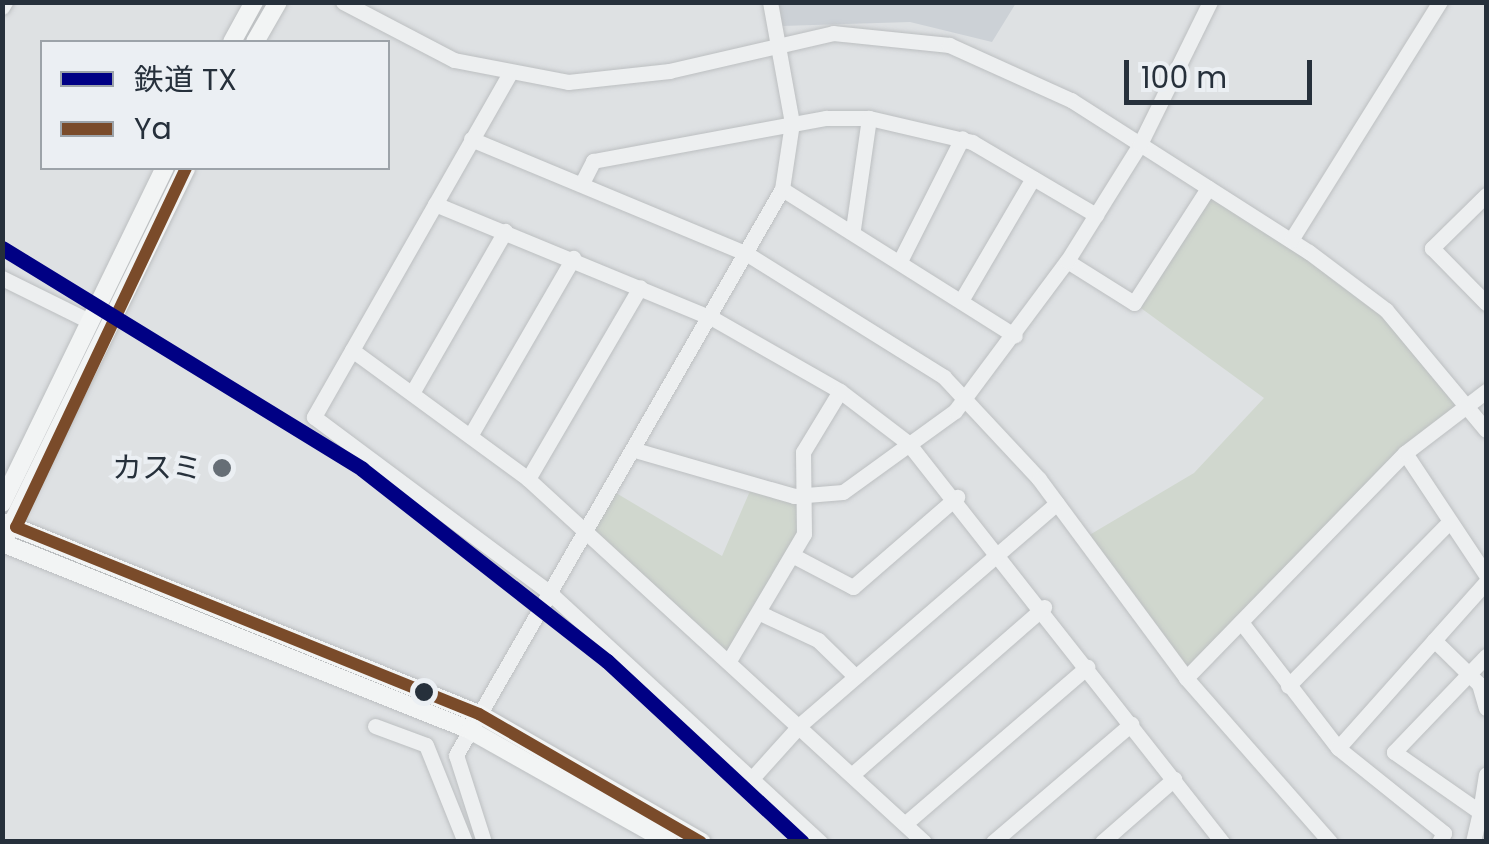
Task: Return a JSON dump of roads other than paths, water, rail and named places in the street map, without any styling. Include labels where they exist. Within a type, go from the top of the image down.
[{"type":"main road","points":[[233,40],[254,2]]},
{"type":"main road","points":[[256,40],[278,2]]},
{"type":"main road","points":[[2,502],[164,170]]},
{"type":"main road","points":[[185,170],[6,532],[475,722],[702,842]]},
{"type":"main road","points":[[475,722],[669,842]]},
{"type":"street","points":[[343,2],[437,54],[510,73],[616,80],[833,32],[949,45],[1018,71],[1291,240],[1386,310],[1470,404],[1486,430]]},
{"type":"street","points":[[484,842],[456,754],[749,254],[782,188],[792,124],[770,2]]},
{"type":"street","points":[[636,450],[804,496],[843,492],[966,399],[1068,261],[1140,144],[1210,2]]},
{"type":"street","points":[[1291,240],[1440,2]]},
{"type":"street","points":[[510,73],[314,417],[549,592],[755,775],[820,842]]},
{"type":"street","points":[[582,182],[593,161],[792,124],[869,118],[962,138],[1096,215]]},
{"type":"street","points":[[853,229],[869,118]]},
{"type":"street","points":[[902,257],[962,138]]},
{"type":"street","points":[[471,140],[582,182],[749,254],[863,320],[966,399],[1057,503],[1186,678],[1325,840]]},
{"type":"street","points":[[962,299],[1033,178]]},
{"type":"street","points":[[782,188],[902,257],[1015,336]]},
{"type":"street","points":[[1068,261],[1134,303],[1208,188]]},
{"type":"street","points":[[1486,195],[1432,248],[1486,300]]},
{"type":"street","points":[[434,204],[712,318],[840,391],[908,443],[1002,552],[1218,840]]},
{"type":"street","points":[[412,393],[505,231]]},
{"type":"street","points":[[470,436],[573,258]]},
{"type":"street","points":[[2,278],[89,322]]},
{"type":"street","points":[[528,480],[640,287]]},
{"type":"street","points":[[352,350],[528,480],[802,724],[924,842]]},
{"type":"street","points":[[1186,678],[1405,453],[1486,390]]},
{"type":"street","points":[[730,659],[762,614],[804,534],[803,452],[840,391]]},
{"type":"street","points":[[1338,748],[1486,578],[1405,453]]},
{"type":"street","points":[[792,555],[853,587],[957,497]]},
{"type":"street","points":[[755,775],[802,724],[855,676],[1057,503]]},
{"type":"street","points":[[1288,686],[1450,521]]},
{"type":"street","points":[[854,772],[1044,607]]},
{"type":"street","points":[[762,614],[818,640],[855,676]]},
{"type":"street","points":[[1241,622],[1338,748],[1444,833],[1439,842]]},
{"type":"street","points":[[1434,640],[1468,674],[1486,708]]},
{"type":"street","points":[[1480,812],[1394,752],[1486,656]]},
{"type":"street","points":[[907,822],[1087,667]]},
{"type":"street","points":[[992,842],[1131,724]]},
{"type":"street","points":[[376,726],[426,745],[465,842]]},
{"type":"street","points":[[1473,842],[1486,774]]},
{"type":"street","points":[[1102,842],[1174,779]]},
{"type":"rail line","name":"TX","points":[[2,248],[362,469],[607,661],[802,842]]},
{"type":"place","name":"カスミ","points":[[222,468]]}]
